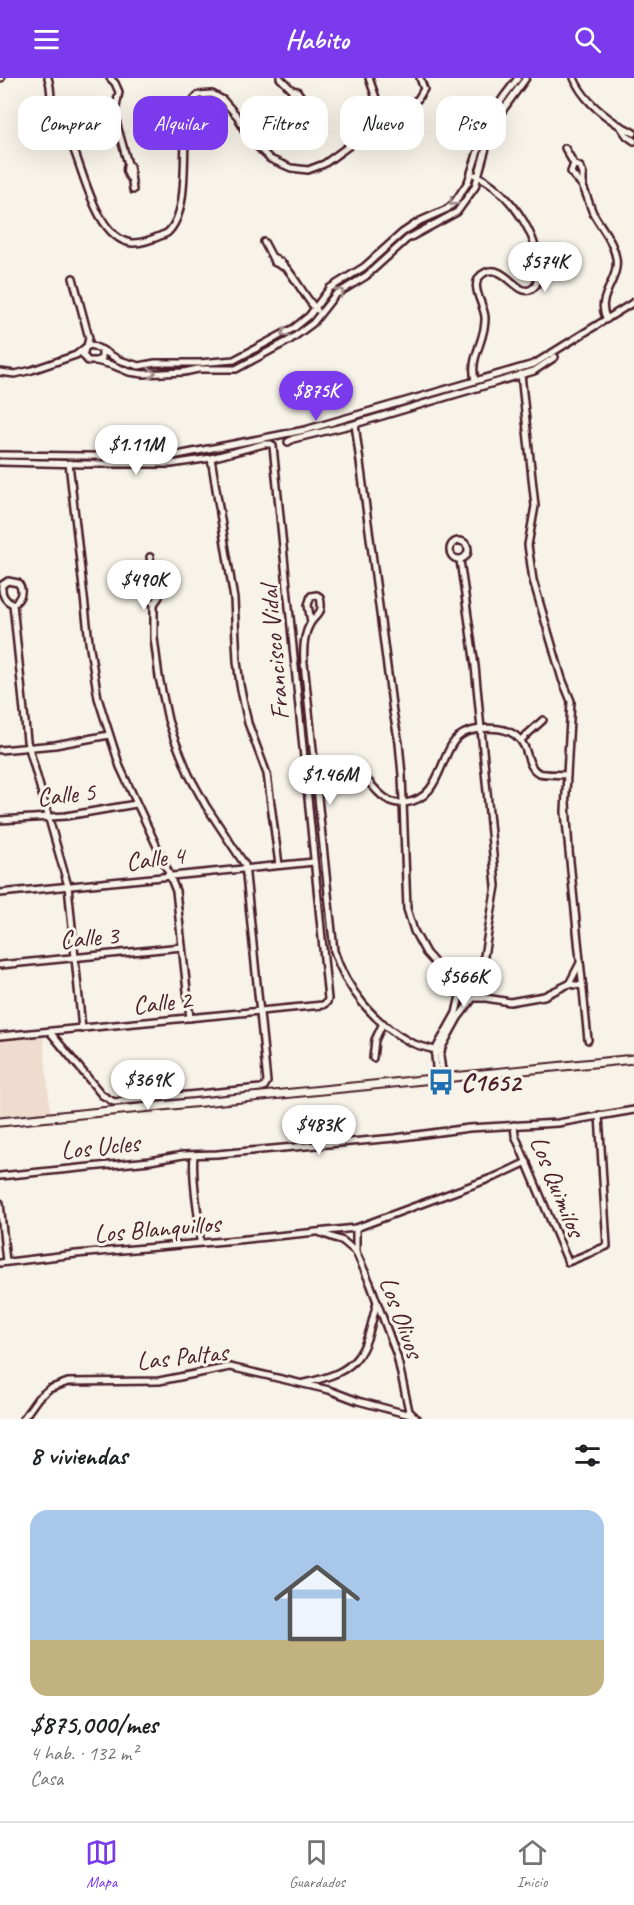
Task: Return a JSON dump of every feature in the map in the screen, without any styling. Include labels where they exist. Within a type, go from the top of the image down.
[{"type":"main road","points":[[0,1122],[634,1059]]},
{"type":"street","points":[[48,78],[51,87],[53,117],[72,144],[101,218],[108,229],[117,236],[134,243],[167,232],[172,229],[179,216],[186,126],[190,103],[198,95],[212,94],[223,100],[238,117],[247,136],[276,163],[308,170],[319,167],[343,150]]},
{"type":"street","points":[[110,78],[119,93],[116,112],[117,125],[130,166],[133,190]]},
{"type":"street","points":[[280,78],[292,90],[293,96]]},
{"type":"street","points":[[369,78],[375,96]]},
{"type":"street","points":[[420,78],[423,85],[421,96]]},
{"type":"street","points":[[0,372],[10,374],[22,372],[70,358],[91,345],[119,360],[139,366],[155,363],[234,360],[299,325],[330,288],[364,267],[420,221],[450,207],[467,185],[488,120],[516,81],[526,78]]},
{"type":"street","points":[[574,78],[586,99],[620,126],[634,141]]},
{"type":"street","points":[[70,358],[96,361],[129,372],[148,375],[198,369],[236,369],[303,332],[335,295],[366,276],[417,232],[457,212],[471,194],[495,123],[516,81]]},
{"type":"street","points":[[620,126],[634,133]]},
{"type":"street","points":[[565,148],[574,164],[580,166],[583,188]]},
{"type":"street","points":[[574,164],[571,172],[583,188],[616,257],[615,276],[602,304],[603,313],[607,319]]},
{"type":"street","points":[[471,174],[486,180],[501,193],[521,218],[536,246],[539,272],[536,285],[527,291],[523,291],[507,276],[496,271],[486,272],[478,280],[476,291],[486,319],[483,336],[474,358],[475,380]]},
{"type":"street","points":[[264,242],[272,257],[277,258],[296,280],[315,308],[321,312]]},
{"type":"street","points":[[392,242],[398,247]]},
{"type":"street","points":[[73,278],[89,338],[83,355],[88,361]]},
{"type":"street","points":[[0,455],[178,455],[305,430],[534,364],[634,302]]},
{"type":"street","points":[[87,330],[100,349],[102,358],[96,361]]},
{"type":"street","points":[[248,352],[253,359]]},
{"type":"street","points":[[288,442],[537,370],[555,357]]},
{"type":"street","points":[[521,374],[535,506],[528,543],[532,580],[571,701],[566,802],[588,1040]]},
{"type":"street","points":[[355,424],[399,743],[408,916],[414,931],[429,958],[452,982],[463,989],[465,996],[505,1001],[527,1000],[544,996],[569,984],[583,986]]},
{"type":"street","name":"Francisco Vidal","points":[[211,458],[264,444],[272,444],[274,448],[327,1002]]},
{"type":"street","points":[[0,462],[166,465],[211,458],[234,600],[239,679],[248,723],[267,774],[279,866]]},
{"type":"street","points":[[69,463],[91,658],[98,698],[109,735],[136,804],[170,875],[178,904],[189,1018]]},
{"type":"street","points":[[50,1032],[102,1095],[114,1102],[261,1088],[266,1085],[268,1079],[246,870],[244,863],[198,792],[174,738],[166,712],[154,638],[154,604],[149,596],[154,590],[150,556]]},
{"type":"street","points":[[439,1051],[472,996],[486,951],[496,882],[472,644],[460,560]]},
{"type":"street","points":[[8,581],[18,582],[21,589],[20,597],[13,604],[7,601],[2,593],[2,585],[8,581]]},
{"type":"street","points":[[13,604],[29,748],[68,886],[82,1029]]},
{"type":"street","points":[[311,621],[303,650],[334,951],[355,992],[368,1009],[410,1042],[439,1051]]},
{"type":"street","points":[[520,741],[543,720]]},
{"type":"street","points":[[314,766],[347,764],[381,796],[402,804],[420,799],[428,793],[456,738],[467,732],[481,729],[504,729],[513,733],[520,741],[532,767],[538,772],[567,775]]},
{"type":"street","points":[[0,750],[29,748],[109,735]]},
{"type":"street","name":"Calle 5","points":[[0,820],[79,814],[136,804]]},
{"type":"street","name":"Calle 4","points":[[0,893],[314,862]]},
{"type":"street","name":"Calle 3","points":[[0,965],[182,947]]},
{"type":"street","points":[[569,984],[580,962]]},
{"type":"street","points":[[440,1079],[439,1051],[456,1013],[463,989],[477,974]]},
{"type":"street","name":"Calle 2","points":[[0,1036],[260,1012],[323,1005],[327,1002]]},
{"type":"street","points":[[373,1059],[375,1040],[383,1023]]},
{"type":"street","name":"Los Ucles","points":[[0,1176],[194,1155],[395,1138],[469,1128],[558,1123],[634,1110]]},
{"type":"street","name":"Los Quimilos","points":[[514,1125],[516,1135],[568,1262],[607,1246],[599,1115]]},
{"type":"street","points":[[194,1155],[192,1178],[200,1221],[200,1242]]},
{"type":"street","name":"Los Blanquillos","points":[[3,1263],[356,1228],[497,1176],[527,1162]]},
{"type":"street","points":[[0,1203],[3,1263]]},
{"type":"street","name":"Los Olivos","points":[[356,1228],[356,1252],[400,1365],[407,1403],[415,1418]]},
{"type":"street","name":"Los Blanquillos","points":[[317,1232],[343,1241],[356,1252]]},
{"type":"street","points":[[299,1383],[331,1377],[349,1365],[361,1352],[366,1342],[377,1301]]},
{"type":"street","name":"Las Paltas","points":[[23,1419],[38,1398],[49,1389],[68,1382],[159,1381],[230,1367],[329,1390],[415,1418]]},
{"type":"street","points":[[392,1409],[407,1403]]},
{"type":"shaded area","points":[[43,1033],[51,1117],[0,1121],[0,1038]]},
{"type":"place","name":"C1652","points":[[441,1082]]}]
